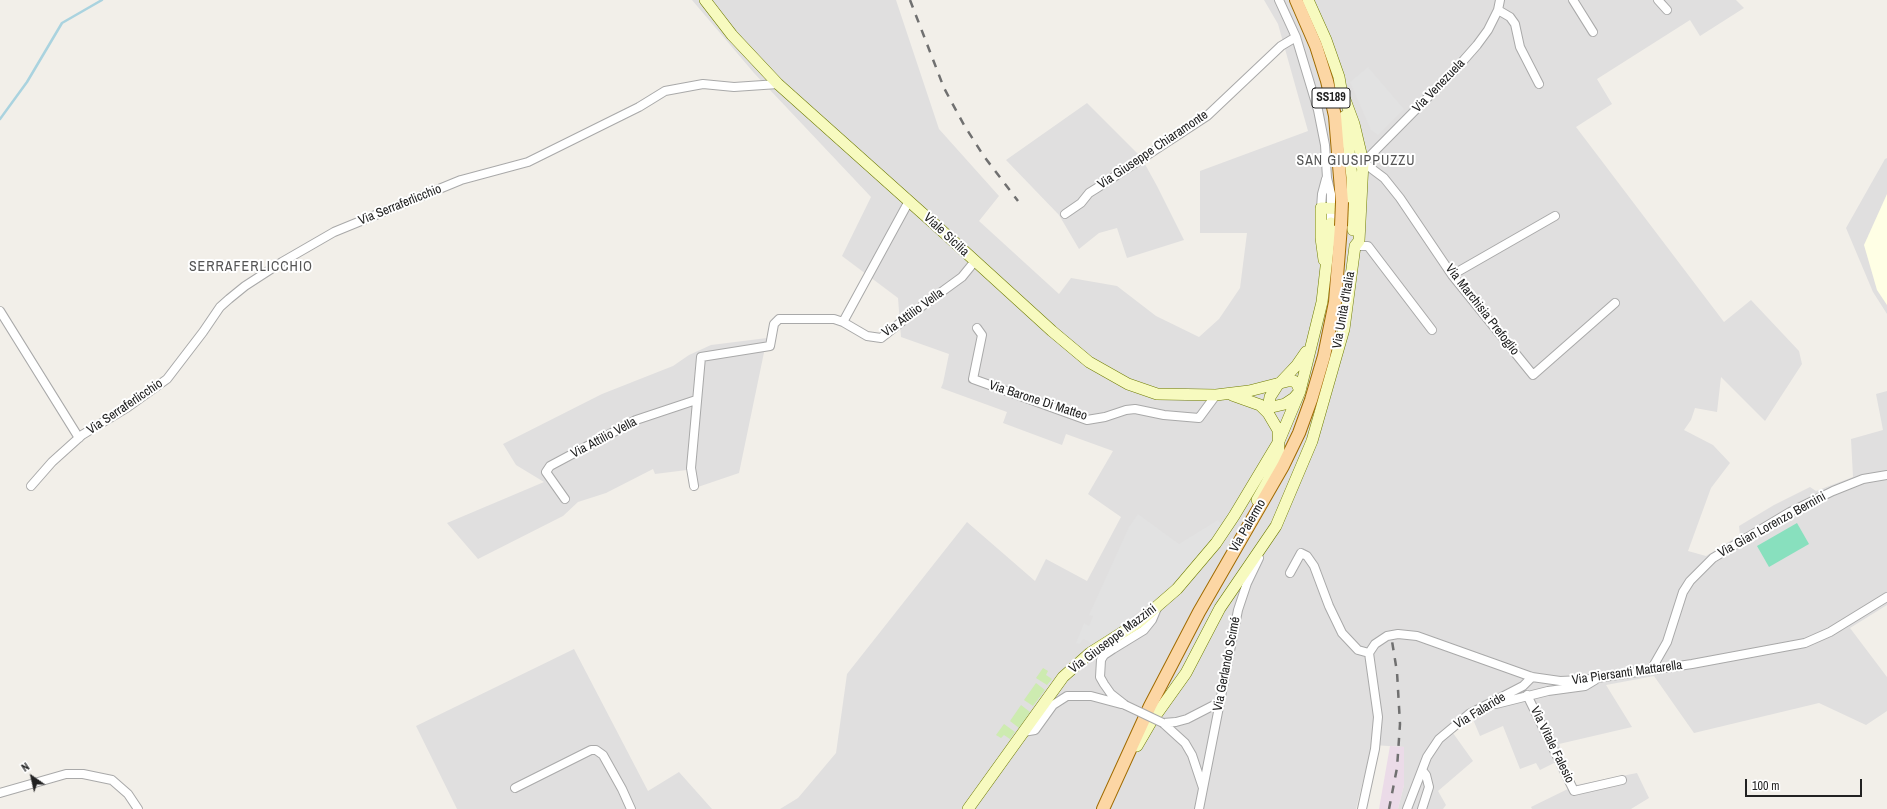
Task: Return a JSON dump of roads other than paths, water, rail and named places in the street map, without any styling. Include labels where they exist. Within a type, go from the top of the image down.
[{"type":"main road","name":"SS189","points":[[1296,0],[1316,46],[1327,81],[1335,116],[1331,206]]},
{"type":"main road","name":"Via Palermo","points":[[1103,809],[1150,706],[1199,612],[1282,466],[1299,433],[1311,400],[1324,356],[1335,302],[1331,206]]},
{"type":"main road","points":[[1095,809],[1149,694],[1172,650],[1199,612]]},
{"type":"main road","points":[[1108,809],[1115,783]]},
{"type":"street","name":"Viale Sicilia","points":[[705,0],[732,35],[778,84],[909,200],[974,261],[1076,352],[1101,370],[1128,384],[1157,394],[1222,394]]},
{"type":"street","name":"Via Giuseppe Mazzini","points":[[968,809],[1022,732],[1068,671],[1090,653],[1139,622],[1177,589],[1216,543],[1279,441],[1300,391],[1322,302],[1325,264],[1331,224],[1331,206],[1322,194],[1326,178],[1325,145],[1318,110],[1306,66],[1296,37],[1279,0]]},
{"type":"street","name":"Via Unità d'Italia","points":[[1115,783],[1151,722],[1186,673],[1220,608],[1276,526],[1312,441],[1344,329],[1355,246],[1359,241],[1353,209],[1352,177],[1347,126],[1339,77],[1326,40],[1308,0]]},
{"type":"street","name":"Via Venezuela","points":[[1352,177],[1363,162],[1455,70],[1488,30],[1498,10],[1500,0]]},
{"type":"street","points":[[1573,0],[1593,32]]},
{"type":"street","points":[[1658,0],[1667,10]]},
{"type":"street","points":[[1498,10],[1510,17],[1515,24],[1520,47],[1539,84]]},
{"type":"street","name":"Via Giuseppe Chiaramonte","points":[[1065,214],[1081,203],[1089,193],[1207,116],[1281,46],[1296,37]]},
{"type":"street","name":"Via Serraferlicchio","points":[[31,486],[52,462],[79,438],[128,407],[167,379],[220,307],[229,299],[282,262],[334,232],[461,180],[528,162],[639,107],[665,91],[703,84],[734,86],[778,84]]},
{"type":"street","name":"Via Unità d'Italia","points":[[1340,89],[1354,124],[1363,162],[1362,183],[1356,224]]},
{"type":"street","points":[[1347,126],[1358,158],[1363,162]]},
{"type":"street","name":"Via Marchisia Prefoglio","points":[[1363,162],[1384,178],[1400,198],[1452,275],[1533,375],[1615,304]]},
{"type":"street","points":[[1362,183],[1368,177],[1377,173]]},
{"type":"street","points":[[843,322],[909,200]]},
{"type":"street","points":[[1331,206],[1353,209]]},
{"type":"street","points":[[1452,275],[1555,216]]},
{"type":"street","points":[[1331,224],[1356,224]]},
{"type":"street","points":[[1355,246],[1368,246],[1432,330]]},
{"type":"street","name":"Via Attilio Vella","points":[[694,486],[691,468],[701,357],[770,346],[774,324],[776,320],[780,319],[834,319],[843,322],[867,336],[881,338],[962,277],[974,261]]},
{"type":"street","name":"Via Serraferlicchio","points":[[0,311],[79,438]]},
{"type":"street","name":"Via Barone Di Matteo","points":[[977,328],[982,335],[973,379],[1087,420],[1135,409],[1199,418],[1222,394]]},
{"type":"street","name":"Via Giuseppe Mazzini","points":[[1279,383],[1298,365],[1313,339]]},
{"type":"street","points":[[1288,381],[1294,381],[1300,391],[1285,404],[1272,407],[1222,394],[1249,391],[1288,381]]},
{"type":"street","points":[[1236,547],[1248,516],[1277,465],[1279,441],[1278,430],[1272,407],[1269,403],[1270,397],[1279,383]]},
{"type":"street","name":"Via Attilio Vella","points":[[565,499],[546,472],[550,466],[636,420],[696,400]]},
{"type":"street","points":[[1260,405],[1271,416],[1278,430]]},
{"type":"street","name":"Via Gian Lorenzo Bernini","points":[[1652,670],[1667,642],[1683,592],[1690,581],[1713,558],[1790,512],[1833,490],[1863,479],[1887,475]]},
{"type":"street","name":"Via Gerlando Scimé","points":[[1199,809],[1204,791],[1240,603],[1247,583],[1276,526]]},
{"type":"street","points":[[1290,573],[1301,553],[1307,556],[1314,566],[1329,606],[1342,633],[1358,650],[1369,653],[1378,717],[1375,749],[1362,809]]},
{"type":"street","name":"Via Piersanti Mattarella","points":[[1369,653],[1379,640],[1392,634],[1417,636],[1532,677],[1569,681],[1599,678],[1737,660],[1814,640],[1830,632],[1887,597]]},
{"type":"street","points":[[1125,705],[1111,694],[1100,677],[1101,660],[1104,655],[1144,630],[1152,620],[1157,606]]},
{"type":"street","name":"Via Falaride","points":[[1407,809],[1427,757],[1439,739],[1470,714],[1523,686],[1532,677]]},
{"type":"street","points":[[1528,695],[1585,686],[1599,678]]},
{"type":"street","name":"Via Vitale Falesio","points":[[1485,705],[1528,695],[1574,791],[1622,780]]},
{"type":"street","points":[[1022,732],[1035,730],[1053,705],[1067,696],[1091,696],[1125,705],[1163,723],[1185,743],[1192,755],[1204,791]]},
{"type":"street","points":[[1163,723],[1187,719],[1220,702]]},
{"type":"street","points":[[515,788],[591,750],[596,750],[603,755],[622,789],[631,809]]},
{"type":"street","points":[[1422,770],[1430,787],[1422,809]]},
{"type":"street","points":[[0,793],[66,774],[83,774],[112,780],[128,794],[138,809]]},
{"type":"waterway","points":[[0,119],[27,82],[62,23],[102,0]]},
{"type":"railway","points":[[910,0],[944,88],[964,125],[983,155],[1018,201]]},
{"type":"railway","points":[[1389,809],[1397,768],[1400,724],[1397,672],[1392,641]]},
{"type":"district","name":"SAN GIUSIPPUZZU","points":[[1356,161]]},
{"type":"district","name":"SERRAFERLICCHIO","points":[[251,267]]}]
